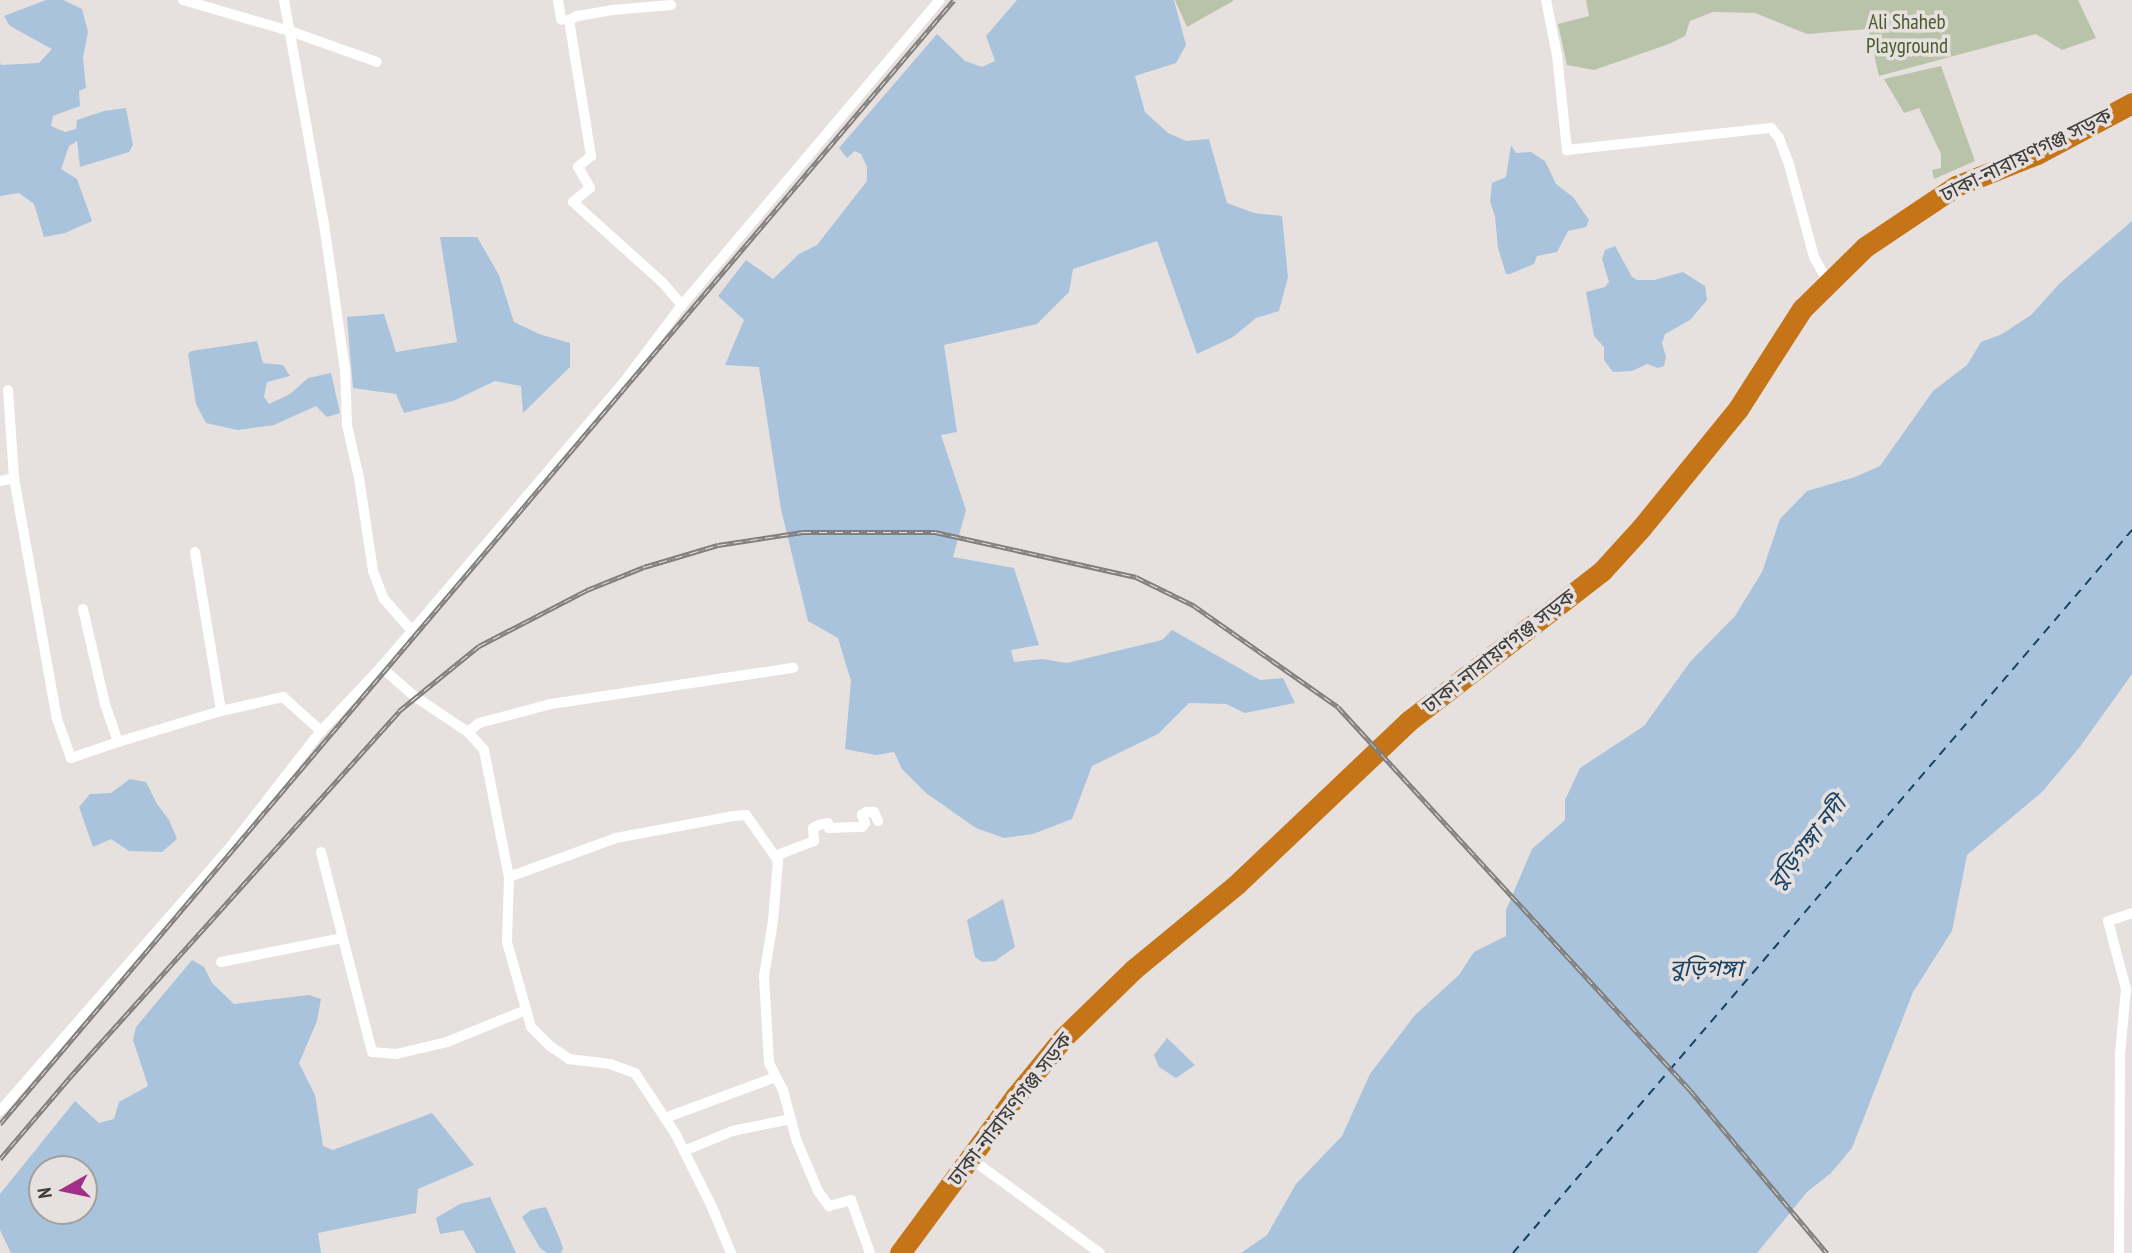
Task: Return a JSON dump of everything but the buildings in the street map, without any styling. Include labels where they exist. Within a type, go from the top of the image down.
[{"type":"highway","name":"ঢাকা-নারায়ণগঞ্জ সড়ক","points":[[900,1253],[1015,1097],[1064,1037],[1134,969],[1237,884],[1410,720],[1602,571],[1738,409],[1789,325],[1865,247],[1956,187],[2037,154],[2132,103]]},
{"type":"street","points":[[183,0],[290,31],[377,62]]},
{"type":"street","points":[[284,0],[324,224],[345,370],[347,425],[359,478],[370,559],[384,599],[412,631]]},
{"type":"street","points":[[558,0],[561,20]]},
{"type":"street","points":[[0,1111],[231,846],[321,731],[381,667],[624,382],[682,305],[940,0]]},
{"type":"street","points":[[1546,0],[1567,150],[1611,143],[1737,135],[1771,128],[1779,138],[1788,161],[1814,257],[1828,282]]},
{"type":"street","points":[[670,5],[612,10],[569,20],[591,156],[578,167],[590,188],[573,202],[662,282],[682,305]]},
{"type":"street","points":[[8,390],[15,478],[57,719],[71,758],[221,711],[283,697],[321,731]]},
{"type":"street","points":[[0,481],[15,478]]},
{"type":"street","points":[[195,552],[221,711]]},
{"type":"street","points":[[83,609],[105,704],[118,743]]},
{"type":"street","points":[[381,667],[414,696],[468,732],[484,750],[509,877],[507,942],[531,1027],[550,1046],[569,1059],[610,1064],[635,1073],[684,1151],[712,1206],[731,1253]]},
{"type":"street","points":[[468,732],[479,723],[551,704],[793,668]]},
{"type":"street","points":[[775,856],[814,841],[813,828],[819,825],[828,823],[829,828],[862,827],[865,823],[862,815],[866,812],[874,812],[878,821]]},
{"type":"street","points":[[509,877],[616,838],[746,815],[778,861],[773,921],[764,976],[769,1063],[818,1191],[829,1206],[851,1200],[870,1253]]},
{"type":"street","points":[[321,852],[364,1025],[375,1053],[396,1054],[447,1042],[526,1010]]},
{"type":"street","points":[[2119,1253],[2120,1054],[2126,989],[2108,921],[2132,913]]},
{"type":"street","points":[[221,962],[342,938]]},
{"type":"street","points":[[665,1118],[776,1077]]},
{"type":"street","points":[[684,1151],[732,1131],[791,1119]]},
{"type":"street","points":[[970,1158],[1100,1253]]},
{"type":"green space","points":[[1175,0],[1233,0],[1233,1],[1187,27]]},
{"type":"green space","name":"Ali Shaheb Playground","points":[[1586,0],[2078,0],[2096,38],[2062,50],[2036,34],[1879,76],[1868,29],[1807,34],[1755,13],[1713,12],[1690,21],[1685,36],[1669,44],[1594,70],[1567,65],[1558,24],[1589,16]]},
{"type":"green space","points":[[1941,66],[1975,161],[1934,179],[1932,170],[1941,168],[1941,154],[1919,108],[1904,113],[1884,79]]},
{"type":"water","points":[[46,0],[63,0],[82,9],[88,32],[83,58],[86,88],[79,91],[80,106],[53,116],[51,126],[65,132],[76,129],[77,120],[104,111],[126,108],[133,145],[129,152],[80,167],[77,141],[69,146],[61,169],[77,179],[92,221],[65,233],[44,237],[34,204],[19,193],[0,196],[0,62],[1,65],[39,63],[52,49],[10,26],[4,16]]},
{"type":"water","points":[[1017,0],[1174,0],[1186,45],[1176,63],[1135,76],[1145,112],[1168,133],[1186,141],[1209,139],[1227,203],[1254,213],[1282,216],[1288,277],[1279,311],[1256,318],[1233,337],[1197,354],[1157,241],[1073,269],[1069,292],[1037,324],[944,345],[957,432],[941,435],[966,510],[953,557],[1014,568],[1039,645],[1011,650],[1014,662],[1042,659],[1067,663],[1162,640],[1172,630],[1260,680],[1283,678],[1295,703],[1245,713],[1226,704],[1189,703],[1158,734],[1092,766],[1072,819],[1033,834],[1004,838],[976,828],[926,793],[902,769],[894,752],[876,755],[845,749],[851,681],[838,638],[808,621],[781,509],[759,367],[725,365],[744,320],[718,296],[746,260],[773,279],[799,254],[817,245],[867,181],[867,167],[861,154],[855,151],[847,158],[839,148],[937,34],[965,61],[982,67],[995,61],[986,36]]},
{"type":"water","points":[[1511,145],[1516,153],[1531,152],[1545,161],[1556,184],[1573,197],[1589,220],[1586,227],[1568,231],[1557,252],[1537,256],[1534,264],[1506,274],[1498,248],[1495,217],[1490,201],[1492,183],[1506,177]]},
{"type":"water","name":"বুড়িগঙ্গা","points":[[2132,221],[2132,674],[2079,748],[2042,792],[1967,855],[1952,931],[1913,992],[1852,1148],[1831,1173],[1807,1192],[1757,1253],[1241,1253],[1267,1235],[1296,1184],[1342,1136],[1370,1074],[1415,1015],[1459,975],[1474,952],[1506,936],[1506,910],[1532,849],[1565,820],[1565,800],[1580,768],[1644,726],[1690,662],[1735,616],[1762,572],[1780,519],[1807,491],[1855,477],[1880,466],[1933,391],[1967,365],[1981,342],[2002,334],[2031,315],[2060,283]]},
{"type":"water","points":[[440,237],[477,237],[499,275],[514,322],[539,334],[570,343],[570,367],[523,413],[521,386],[495,381],[453,401],[404,413],[396,394],[353,388],[347,317],[384,314],[396,352],[457,342]]},
{"type":"water","points":[[1615,246],[1632,277],[1637,280],[1654,280],[1683,272],[1705,286],[1707,300],[1690,320],[1665,334],[1662,343],[1666,357],[1664,366],[1658,368],[1647,364],[1632,371],[1613,372],[1604,360],[1604,347],[1594,336],[1586,292],[1605,287],[1609,282],[1602,259],[1605,250]]},
{"type":"water","points":[[257,341],[263,363],[283,365],[290,376],[267,382],[264,397],[269,404],[290,394],[308,378],[331,373],[340,413],[327,417],[316,406],[274,425],[238,430],[206,423],[196,404],[188,354],[191,351]]},
{"type":"water","points":[[130,779],[146,782],[169,820],[177,839],[162,852],[129,851],[111,839],[93,847],[79,807],[90,794],[111,793]]},
{"type":"water","points":[[1003,899],[1015,947],[995,961],[982,962],[975,957],[967,920]]},
{"type":"water","points":[[192,960],[204,967],[212,983],[234,1004],[309,995],[321,999],[317,1021],[299,1063],[315,1095],[323,1146],[333,1150],[432,1113],[474,1165],[418,1189],[416,1213],[318,1233],[321,1253],[11,1253],[0,1230],[0,1194],[28,1159],[28,1225],[98,1225],[98,1155],[31,1155],[75,1101],[99,1123],[114,1119],[119,1102],[148,1086],[133,1040],[136,1027]]},
{"type":"water","points":[[1167,1038],[1195,1065],[1176,1078],[1159,1067],[1154,1055]]},
{"type":"water","points":[[490,1197],[516,1253],[476,1253],[463,1230],[440,1234],[436,1218],[460,1204]]},
{"type":"water","points":[[546,1207],[563,1248],[561,1253],[547,1253],[540,1248],[522,1217],[531,1210]]},
{"type":"ferry route","points":[[1513,1253],[2132,530]]},
{"type":"railway","points":[[0,1124],[954,0]]},
{"type":"railway","points":[[0,1159],[70,1077],[399,711],[479,646],[587,590],[644,567],[718,545],[803,532],[935,532],[1136,577],[1193,605],[1338,707],[1690,1090],[1827,1253]]},
{"type":"water label","name":"বুড়িগঙ্গা নদী","points":[[1807,843]]}]
